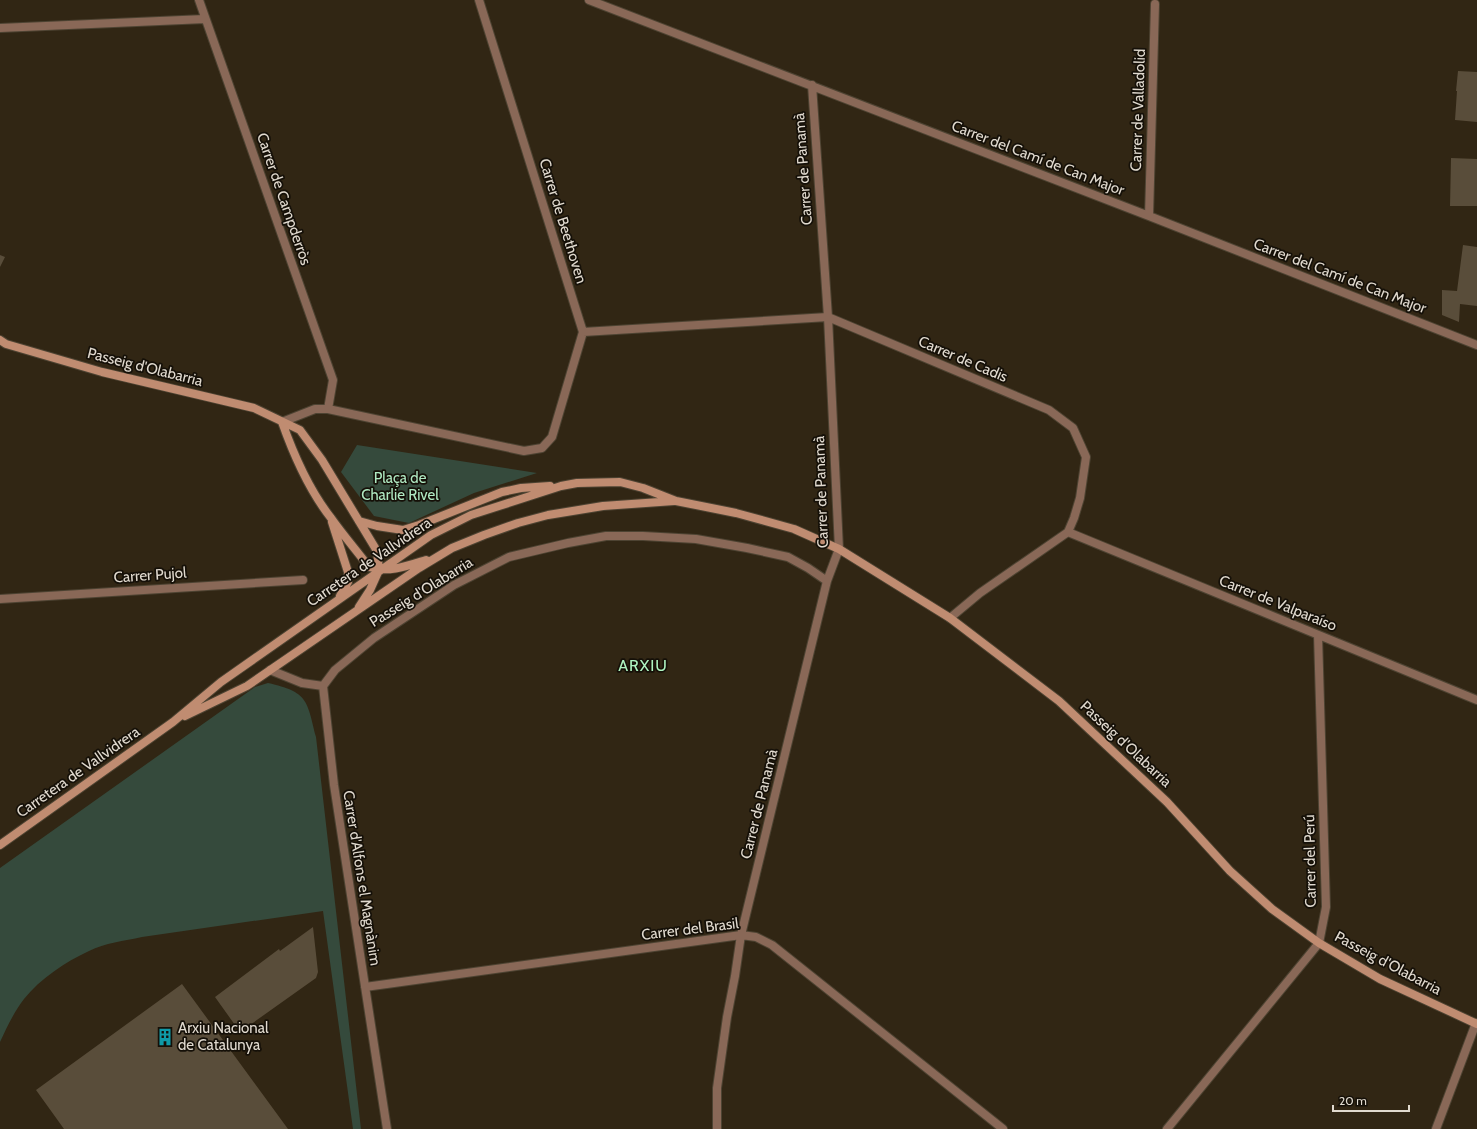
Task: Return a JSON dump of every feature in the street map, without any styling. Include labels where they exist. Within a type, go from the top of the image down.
[{"type":"main road","name":"Passeig d'Olabarria","points":[[0,340],[6,344],[102,372],[254,408],[300,430],[322,460],[377,551],[379,570],[370,590],[356,612]]},
{"type":"main road","points":[[282,422],[291,448],[303,473],[330,518],[370,567],[379,570]]},
{"type":"main road","name":"Carretera de Vallvidrera","points":[[0,845],[173,722],[221,682],[379,570],[431,535],[453,524],[485,511],[561,486],[577,483],[620,482],[643,488],[676,501],[736,513]]},
{"type":"main road","points":[[359,522],[403,530],[502,492],[521,488],[561,486]]},
{"type":"main road","name":"Carretera de Vallvidrera","points":[[173,722],[247,686],[420,568],[452,548],[484,535],[548,516],[603,506],[676,501]]},
{"type":"main road","name":"Passeig d'Olabarria","points":[[736,513],[794,529],[839,549],[950,618],[1059,701],[1168,802],[1230,872],[1272,909],[1319,943],[1380,978],[1476,1024]]},
{"type":"main road","points":[[330,518],[348,572],[348,582],[339,599]]},
{"type":"main road","name":"Passeig d'Olabarria","points":[[379,570],[396,569],[440,555]]},
{"type":"street","name":"Carrer de Campderròs","points":[[199,0],[333,380],[328,409]]},
{"type":"street","name":"Carrer de Beethoven","points":[[479,0],[583,332]]},
{"type":"street","name":"Carrer del Camí de Can Major","points":[[588,0],[812,85],[1477,345]]},
{"type":"street","name":"Carrer de Valladolid","points":[[1149,216],[1155,4]]},
{"type":"street","points":[[0,28],[205,19]]},
{"type":"street","name":"Carrer de Panamà","points":[[718,1129],[717,1088],[741,935],[827,581],[839,549],[828,317],[812,85]]},
{"type":"street","name":"Carrer de Cadis","points":[[583,332],[828,317],[1049,410],[1073,428],[1086,457],[1080,498],[1068,532]]},
{"type":"street","points":[[282,422],[315,409],[328,409],[524,451],[542,448],[552,437],[583,332]]},
{"type":"street","points":[[950,618],[980,593],[1068,532]]},
{"type":"street","name":"Carrer de Valparaíso","points":[[1068,532],[1477,700]]},
{"type":"street","name":"Passeig d'Olabarria","points":[[323,686],[335,670],[374,638],[454,585],[509,557],[568,543],[606,536],[696,539],[788,557],[827,581]]},
{"type":"street","name":"Carrer Pujol","points":[[0,599],[303,580]]},
{"type":"street","name":"Carrer del Perú","points":[[1167,1129],[1319,943],[1326,907],[1318,635]]},
{"type":"street","points":[[270,670],[302,683],[323,686]]},
{"type":"street","name":"Carrer d'Alfons el Magnànim","points":[[323,686],[334,785],[387,1129]]},
{"type":"street","name":"Carrer del Brasil","points":[[365,988],[741,935],[756,937],[772,945],[1003,1129]]},
{"type":"street","points":[[1436,1129],[1476,1024]]},
{"type":"green space","name":"Plaça de Charlie Rivel","points":[[357,445],[537,473],[474,493],[409,523],[374,516],[341,472]]},
{"type":"green space","points":[[268,683],[291,690],[304,700],[310,714],[316,737],[361,1129],[353,1129],[323,911],[142,937],[95,948],[62,966],[45,978],[30,992],[17,1009],[0,1042],[0,868],[255,687]]},
{"type":"building","points":[[1458,71],[1477,72],[1477,122],[1455,120]]},
{"type":"building","points":[[1451,158],[1477,159],[1477,206],[1450,206]]},
{"type":"building","points":[[1463,245],[1477,247],[1477,306],[1460,304],[1459,322],[1442,315],[1442,290],[1457,291]]},
{"type":"building","points":[[0,255],[5,257],[0,267]]},
{"type":"building","points":[[313,927],[318,972],[316,978],[240,1032],[215,997],[279,949],[280,951]]},
{"type":"building","name":"Arxiu Nacional de Catalunya","points":[[182,984],[288,1129],[64,1129],[36,1090]]},
{"type":"place","name":"Arxiu Nacional de Catalunya","points":[[165,1037]]},
{"type":"district","name":"ARXIU","points":[[643,665]]}]
